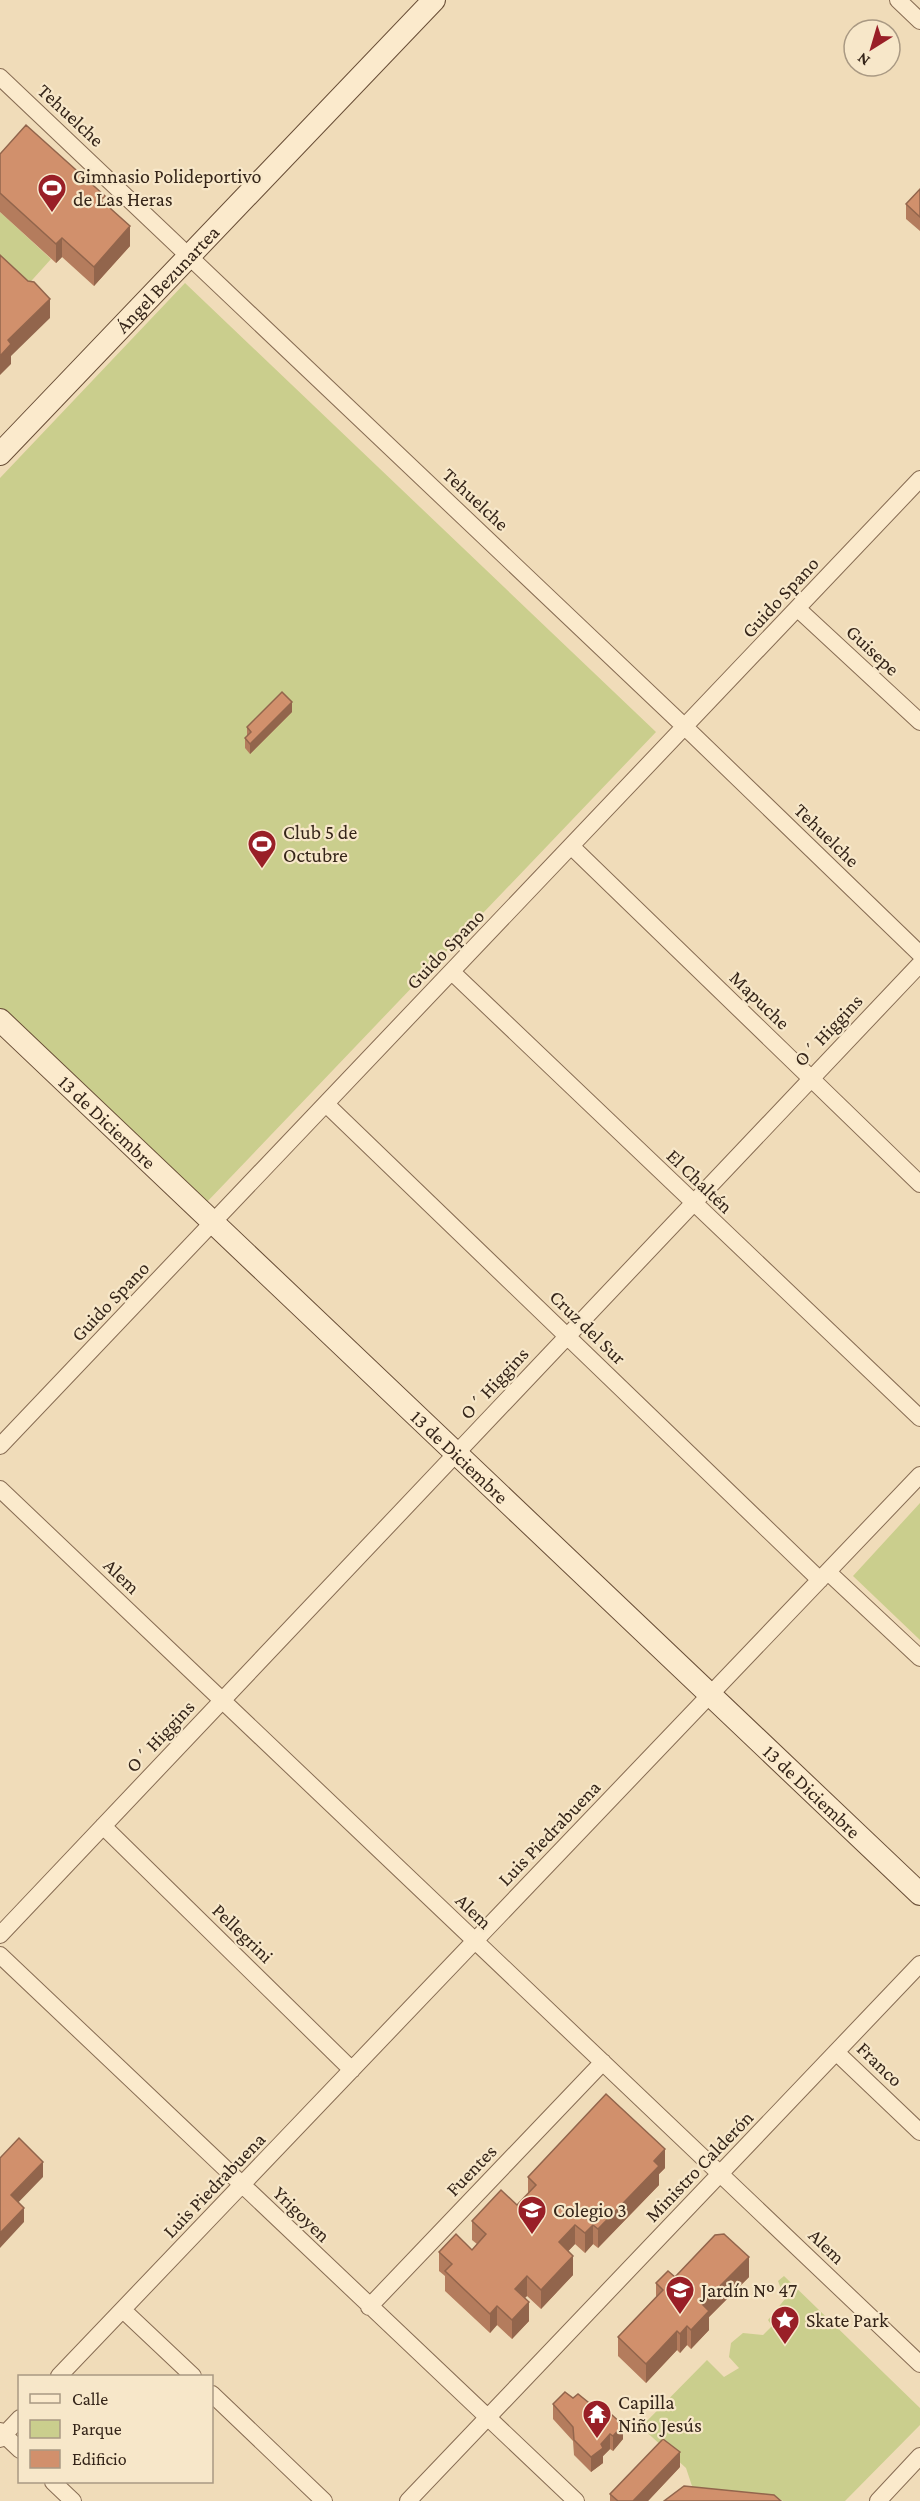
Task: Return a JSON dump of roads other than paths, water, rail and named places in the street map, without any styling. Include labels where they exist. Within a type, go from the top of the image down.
[{"type":"street","points":[[898,0],[920,21]]},
{"type":"street","name":"Ángel Bezunartea","points":[[0,454],[189,256],[422,4]]},
{"type":"street","name":"Tehuelche","points":[[0,77],[685,727],[920,954]]},
{"type":"street","name":"Guido Spano","points":[[0,1446],[918,484]]},
{"type":"street","name":"Guisepe","points":[[798,609],[920,722]]},
{"type":"street","name":"Mapuche","points":[[572,847],[920,1184]]},
{"type":"street","name":"O´ Higgins","points":[[0,1935],[920,964]]},
{"type":"street","name":"El Chaltén","points":[[452,972],[920,1418]]},
{"type":"street","name":"13 de Diciembre","points":[[0,1020],[920,1894]]},
{"type":"street","name":"Cruz del Sur","points":[[326,1104],[567,1336],[824,1576],[920,1658]]},
{"type":"street","name":"Luis Piedrabuena","points":[[60,2375],[920,1475]]},
{"type":"street","name":"Alem","points":[[0,1489],[920,2364]]},
{"type":"street","name":"Pellegrini","points":[[103,1826],[352,2070]]},
{"type":"street","name":"Yrigoyen","points":[[0,1955],[576,2501]]},
{"type":"street","name":"Ministro Calderón","points":[[408,2501],[920,1964]]},
{"type":"street","name":"Franco","points":[[836,2052],[920,2132]]},
{"type":"street","name":"Fuentes","points":[[369,2307],[603,2062]]},
{"type":"street","points":[[123,2310],[192,2375]]},
{"type":"street","points":[[213,2395],[324,2501]]},
{"type":"street","points":[[18,2420],[1,2435],[18,2448]]},
{"type":"street","points":[[878,2501],[920,2456]]},
{"type":"street","points":[[55,2483],[73,2501]]},
{"type":"place","name":"Gimnasio Polideportivo de Las Heras","points":[[52,214]]},
{"type":"place","name":"Club 5 de Octubre","points":[[262,870]]},
{"type":"place","name":"Colegio 3","points":[[532,2236]]},
{"type":"place","name":"Jardín Nº 47","points":[[680,2316]]},
{"type":"place","name":"Skate Park","points":[[785,2346]]},
{"type":"place","name":"Capilla Niño Jesús","points":[[597,2440]]}]
